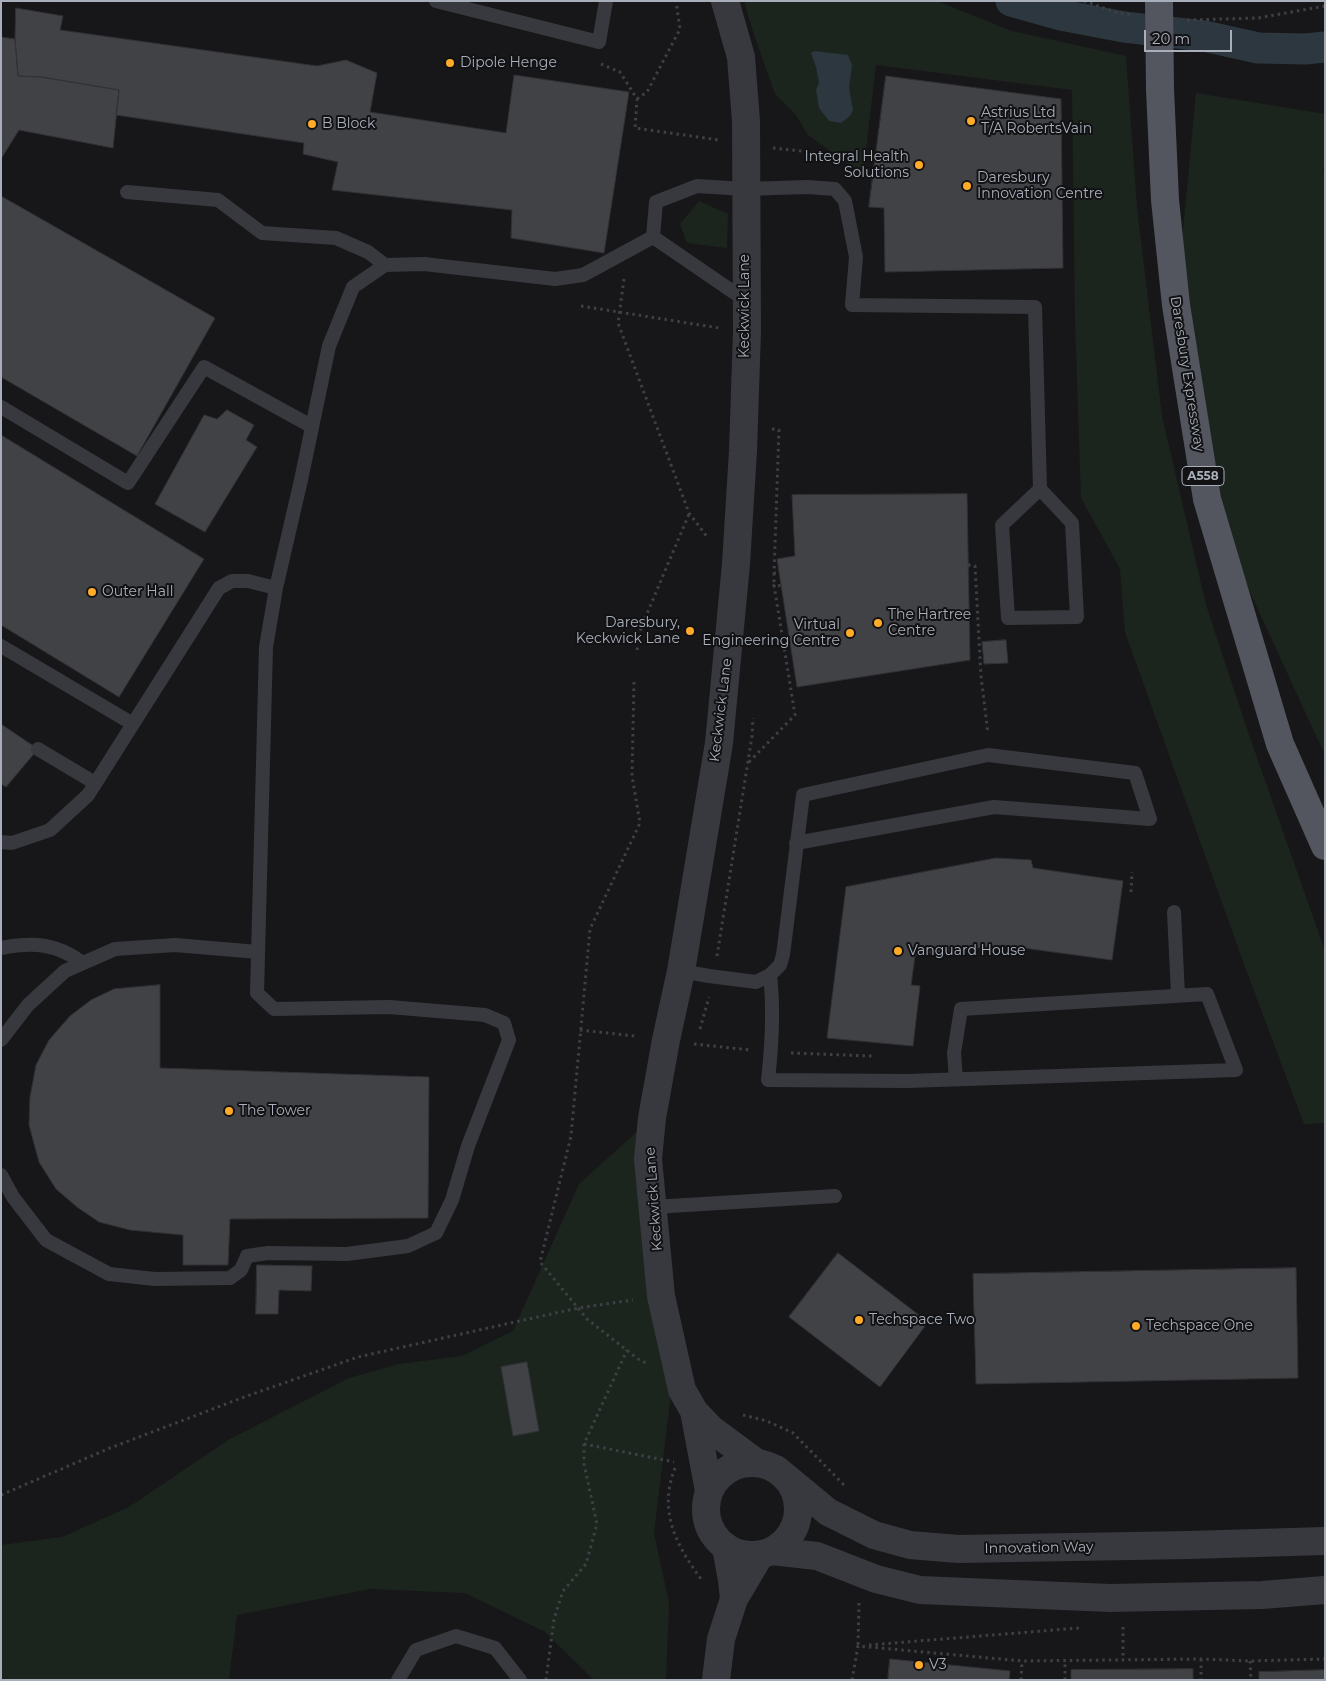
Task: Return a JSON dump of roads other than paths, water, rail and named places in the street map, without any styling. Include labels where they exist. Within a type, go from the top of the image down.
[{"type":"main road","name":"Daresbury Expressway","points":[[1158,1],[1165,200],[1176,305],[1207,499],[1280,744],[1325,846]]},
{"type":"street","name":"Keckwick Lane","points":[[725,1],[741,58],[745,87],[746,331],[743,451],[727,673],[719,743],[681,971],[652,1118],[648,1159],[661,1296],[682,1390],[694,1411],[711,1429],[766,1466]]},
{"type":"street","name":"Keckwick Lane","points":[[694,1411],[698,1442],[709,1491]]},
{"type":"street","points":[[716,1680],[721,1639],[734,1599],[766,1553],[783,1543],[792,1532],[797,1519],[798,1504],[787,1478],[766,1466],[742,1463],[728,1469],[717,1478],[709,1491],[705,1506],[707,1522],[714,1536],[736,1553],[766,1553],[817,1556],[876,1579],[920,1590],[1110,1598],[1262,1595],[1325,1590]]},
{"type":"street","name":"Innovation Way","points":[[766,1466],[828,1512],[874,1535],[910,1545],[977,1548],[1325,1541]]},
{"type":"street","points":[[726,1547],[734,1599]]},
{"type":"lane","points":[[436,1],[599,42],[606,1]]},
{"type":"lane","points":[[653,237],[656,202],[697,186],[745,189],[807,187],[835,189],[845,201],[856,257],[852,305],[1035,307],[1040,488],[1072,523],[1077,617],[1008,618],[1002,525],[1040,488]]},
{"type":"lane","points":[[127,192],[218,200],[262,233],[336,238],[368,252],[386,265]]},
{"type":"lane","points":[[1,1175],[13,1197],[46,1240],[109,1274],[155,1279],[230,1278],[241,1270],[247,1256],[268,1253],[347,1254],[408,1246],[436,1233],[452,1200],[468,1146],[508,1040],[504,1023],[485,1015],[389,1006],[274,1009],[257,993],[266,646],[276,588],[329,346],[353,287],[386,265],[424,264],[555,278],[583,276],[653,237]]},
{"type":"lane","points":[[653,237],[746,300]]},
{"type":"lane","points":[[1,407],[128,483],[204,367],[312,426]]},
{"type":"lane","points":[[5,840],[50,830],[88,795],[219,588],[232,581],[248,581],[276,588]]},
{"type":"lane","points":[[1,646],[132,724]]},
{"type":"lane","points":[[38,749],[95,783]]},
{"type":"lane","points":[[681,971],[756,982],[770,975],[780,965],[783,954],[796,843],[803,795],[988,754],[1135,773],[1150,819],[994,807],[796,843]]},
{"type":"lane","points":[[1174,912],[1178,995]]},
{"type":"lane","points":[[1,948],[27,944],[53,947],[72,955],[83,963]]},
{"type":"lane","points":[[1,1040],[28,1005],[65,971],[116,948],[175,945],[258,952]]},
{"type":"lane","points":[[770,975],[773,1000],[768,1080],[907,1081],[1236,1070],[1207,994],[961,1009],[954,1053],[956,1079]]},
{"type":"lane","points":[[653,1207],[835,1196]]},
{"type":"lane","points":[[398,1680],[416,1650],[456,1636],[495,1648],[520,1680]]},
{"type":"waterway","points":[[1011,1],[1061,15],[1124,27],[1204,36],[1258,48],[1305,49],[1325,47]]},
{"type":"place","name":"Dipole Henge","points":[[450,63]]},
{"type":"place","name":"Astrius Ltd T/A RobertsVain","points":[[971,121]]},
{"type":"place","name":"B Block","points":[[312,124]]},
{"type":"place","name":"Integral Health Solutions","points":[[919,165]]},
{"type":"place","name":"Daresbury Innovation Centre","points":[[967,186]]},
{"type":"place","name":"Outer Hall","points":[[92,592]]},
{"type":"place","name":"The Hartree Centre","points":[[878,623]]},
{"type":"place","name":"Daresbury, Keckwick Lane","points":[[690,631]]},
{"type":"place","name":"Virtual Engineering Centre","points":[[850,633]]},
{"type":"place","name":"Vanguard House","points":[[898,951]]},
{"type":"place","name":"The Tower","points":[[229,1111]]},
{"type":"place","name":"Techspace Two","points":[[859,1320]]},
{"type":"place","name":"Techspace One","points":[[1136,1326]]},
{"type":"place","name":"V3","points":[[919,1665]]}]
